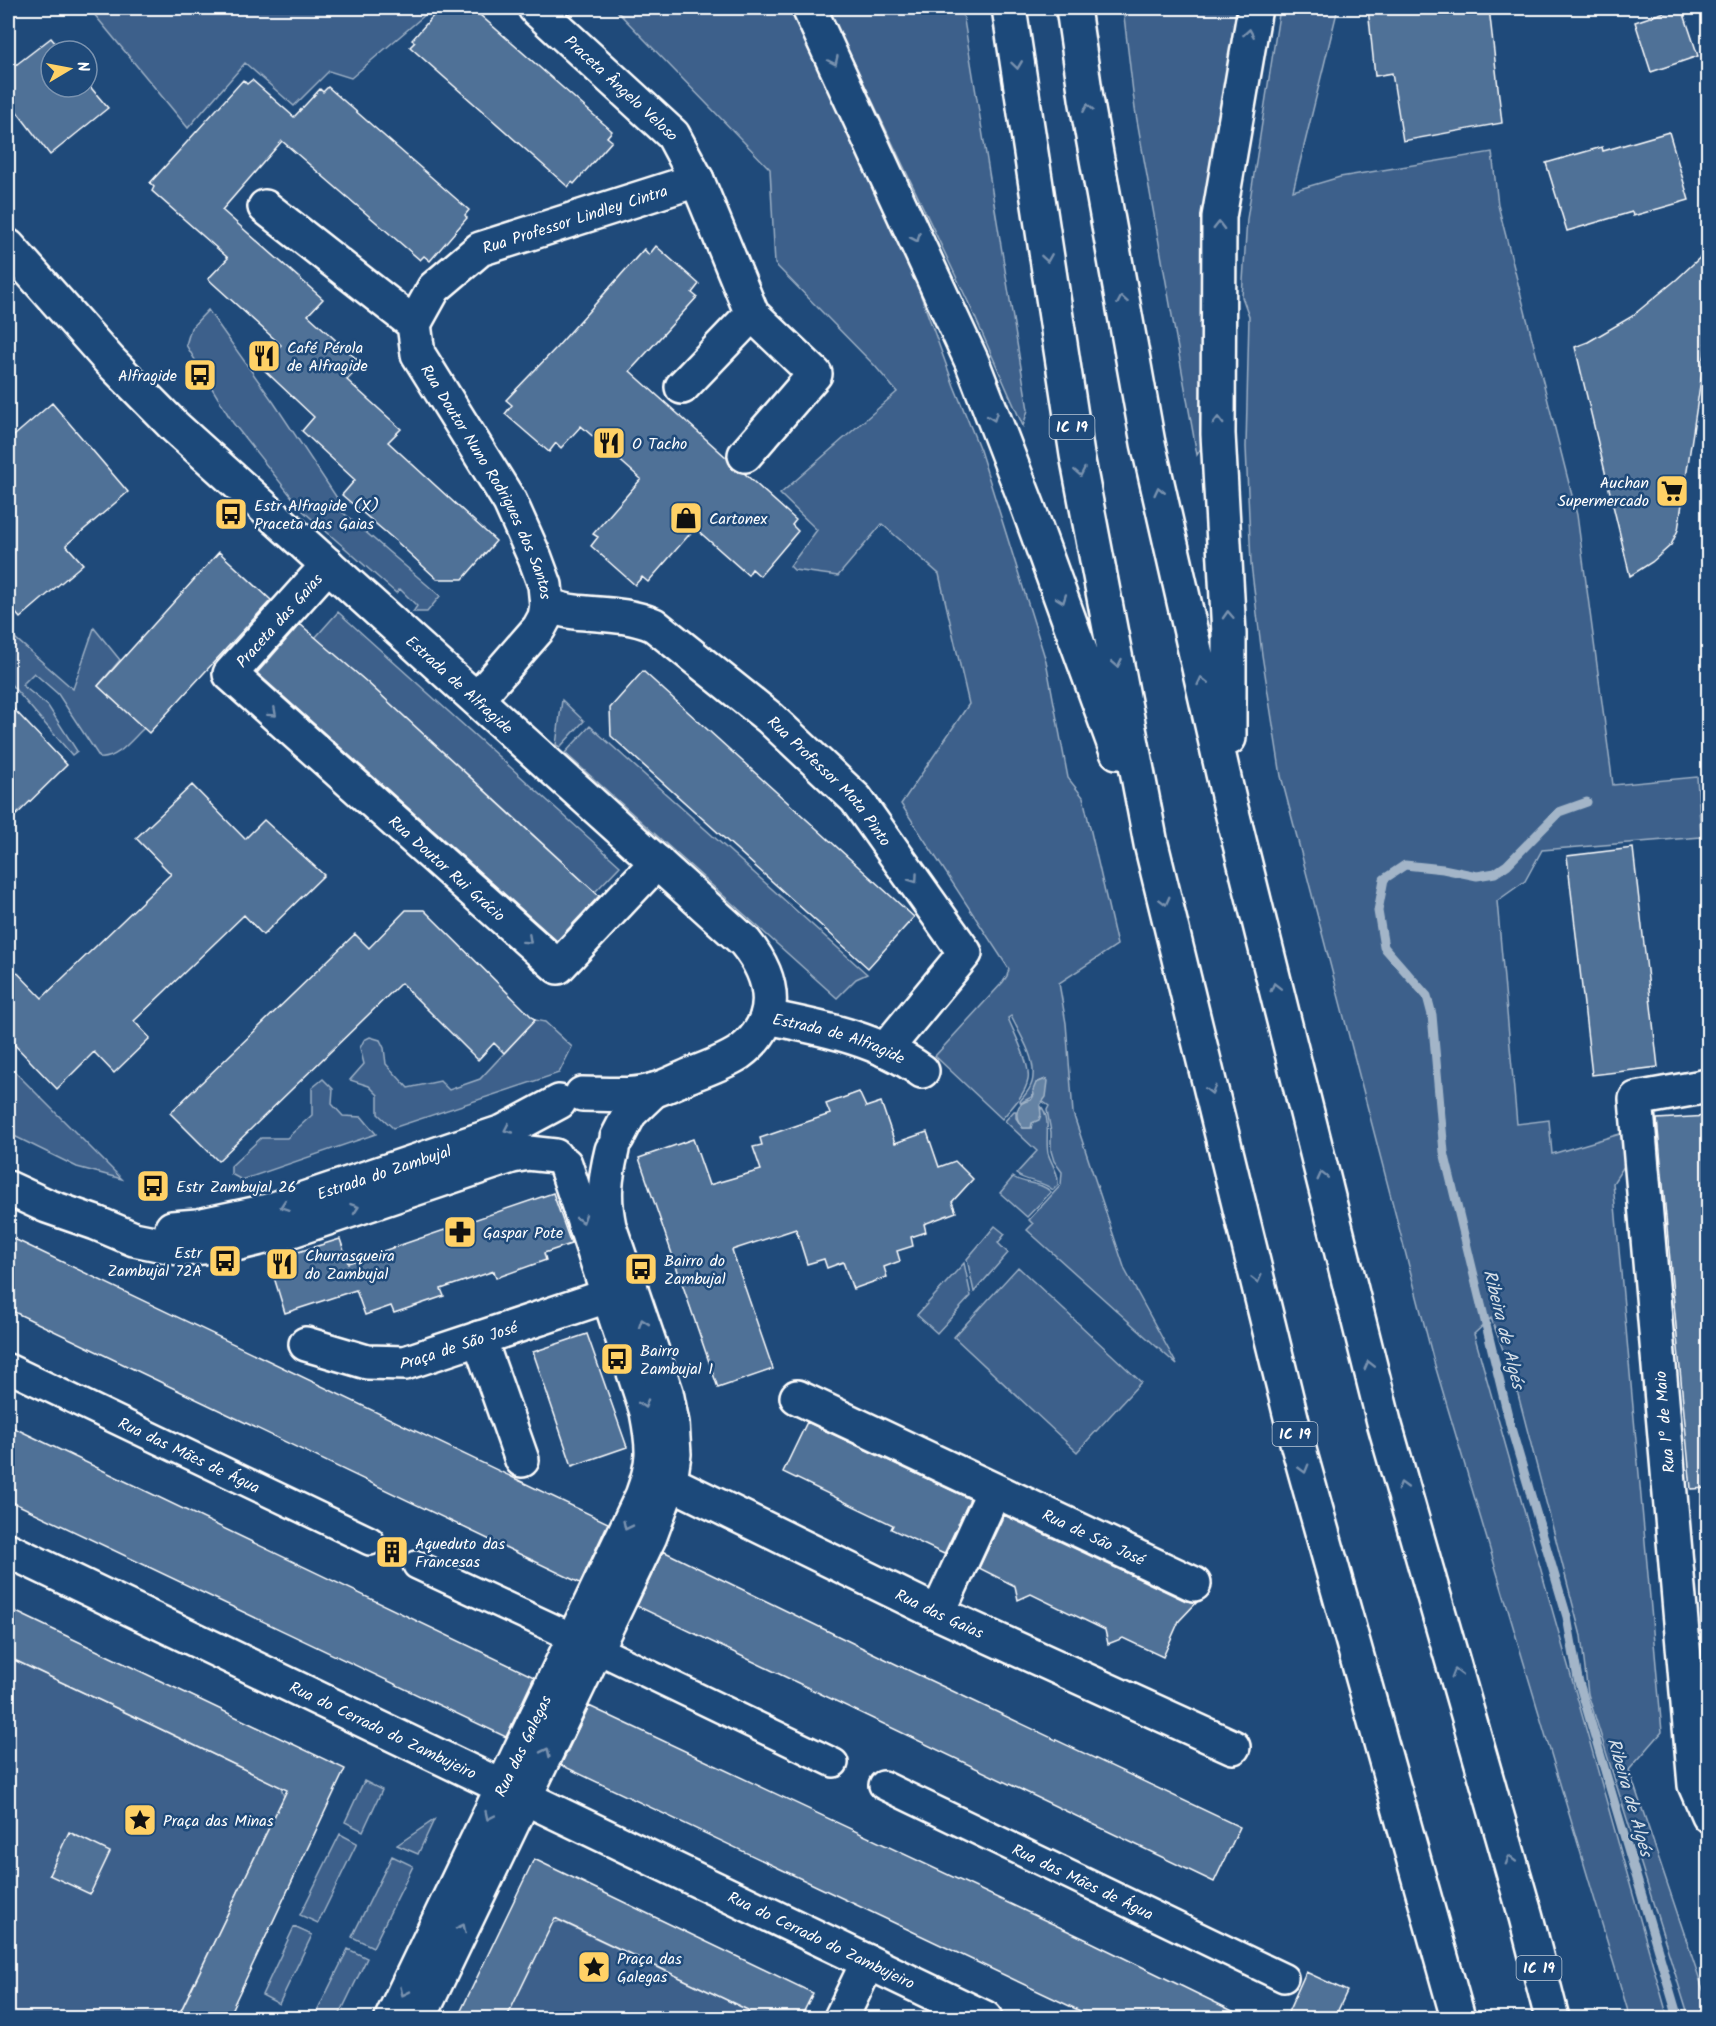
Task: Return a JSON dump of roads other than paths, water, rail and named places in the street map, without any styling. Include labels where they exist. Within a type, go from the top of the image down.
[{"type":"main road","name":"Praceta Ângelo Veloso","points":[[535,8],[673,135],[698,180],[752,314]]},
{"type":"main road","points":[[809,8],[972,362],[1032,518],[1151,844]]},
{"type":"main road","name":"IC 19","points":[[1009,8],[1077,455],[1151,844],[1298,1446],[1458,2019]]},
{"type":"main road","name":"IC 19","points":[[1073,8],[1086,98],[1148,443],[1229,800],[1384,1422],[1526,1917],[1552,2019]]},
{"type":"main road","points":[[1229,800],[1229,634],[1218,434],[1219,217],[1255,8]]},
{"type":"main road","name":"Rua Professor Lindley Cintra","points":[[414,324],[434,288],[480,249],[698,180]]},
{"type":"main road","points":[[265,207],[414,324]]},
{"type":"main road","name":"Estrada de Alfragide","points":[[8,246],[152,405],[745,942],[755,955],[769,986],[767,1017],[842,1033],[897,1055],[922,1071]]},
{"type":"main road","points":[[682,387],[752,314],[815,374],[745,455]]},
{"type":"main road","name":"Rua Doutor Nuno Rodrigues dos Santos","points":[[414,324],[418,354],[510,502],[545,585],[547,605],[539,628],[477,699]]},
{"type":"main road","name":"Praceta das Gaias","points":[[230,674],[328,565]]},
{"type":"main road","name":"Rua Professor Mota Pinto","points":[[547,605],[574,612],[614,614],[641,619],[667,633],[770,718],[856,798],[965,953],[885,1050]]},
{"type":"main road","name":"Rua Doutor Rui Grácio","points":[[230,674],[558,967],[657,862]]},
{"type":"main road","name":"Estrada do Zambujal","points":[[96,1222],[145,1230],[198,1226],[268,1211],[503,1132],[571,1098],[654,1090],[726,1061],[740,1052],[762,1029],[767,1017]]},
{"type":"main road","name":"Rua 1º de Maio","points":[[1708,1086],[1636,1099],[1695,1785],[1708,1815]]},
{"type":"main road","name":"Estrada do Zambujal","points":[[614,1144],[630,1113],[654,1090]]},
{"type":"main road","points":[[619,1291],[560,1160],[546,1140],[546,1122],[551,1111],[571,1098],[594,1097],[606,1103],[617,1125],[606,1174],[604,1200],[619,1291],[660,1477]]},
{"type":"main road","points":[[560,1160],[578,1167],[591,1166],[603,1160],[614,1144]]},
{"type":"main road","name":"Estrada do Zambujal","points":[[8,1188],[46,1206],[96,1222],[134,1239],[183,1249],[240,1243],[289,1231],[512,1156],[528,1153],[560,1160]]},
{"type":"main road","name":"Praça de São José","points":[[306,1344],[367,1362],[405,1364],[619,1291]]},
{"type":"main road","points":[[479,1338],[522,1460]]},
{"type":"main road","name":"Rua de São José","points":[[797,1397],[1194,1584]]},
{"type":"main road","name":"Rua das Gaias","points":[[660,1477],[938,1613],[1233,1747]]},
{"type":"main road","name":"Rua das Galegas","points":[[419,2019],[513,1792],[642,1496],[660,1477]]},
{"type":"main road","points":[[938,1613],[994,1491]]},
{"type":"main road","name":"Rua do Cerrado do Zambujeiro","points":[[8,1550],[985,2019]]},
{"type":"main road","name":"Rua das Galegas","points":[[392,2019],[513,1792]]},
{"type":"main road","points":[[1526,1917],[1570,2019]]},
{"type":"main road","points":[[841,2019],[868,1962]]},
{"type":"street","name":"Rua das Mães de Água","points":[[8,1368],[370,1541]]},
{"type":"street","points":[[417,1565],[566,1634]]},
{"type":"street","points":[[603,1652],[834,1763]]},
{"type":"street","name":"Rua das Mães de Água","points":[[883,1785],[1284,1978]]},
{"type":"waterway","name":"Ribeira de Algés","points":[[1587,802],[1559,812],[1507,865],[1495,873],[1477,876],[1405,865],[1384,879],[1378,911],[1384,947],[1427,996],[1432,1015],[1444,1152],[1511,1428],[1567,1617],[1578,1679],[1678,2018]]},
{"type":"place","name":"Café Pérola de Alfragide","points":[[264,356]]},
{"type":"place","name":"Alfragide","points":[[200,375]]},
{"type":"place","name":"O Tacho","points":[[609,443]]},
{"type":"place","name":"Auchan Supermercado","points":[[1672,491]]},
{"type":"place","name":"Estr Alfragide (X) Praceta das Gaias","points":[[231,514]]},
{"type":"place","name":"Cartonex","points":[[686,518]]},
{"type":"place","name":"Estr Zambujal 26","points":[[153,1186]]},
{"type":"place","name":"Gaspar Pote","points":[[460,1232]]},
{"type":"place","name":"Estr Zambujal 72A","points":[[225,1261]]},
{"type":"place","name":"Churrasqueira do Zambujal","points":[[282,1264]]},
{"type":"place","name":"Bairro do Zambujal","points":[[641,1269]]},
{"type":"place","name":"Bairro Zambujal 1","points":[[617,1359]]},
{"type":"place","name":"Aqueduto das Francesas","points":[[392,1552]]},
{"type":"place","name":"Praça das Minas","points":[[140,1820]]},
{"type":"place","name":"Praça das Galegas","points":[[594,1967]]}]
